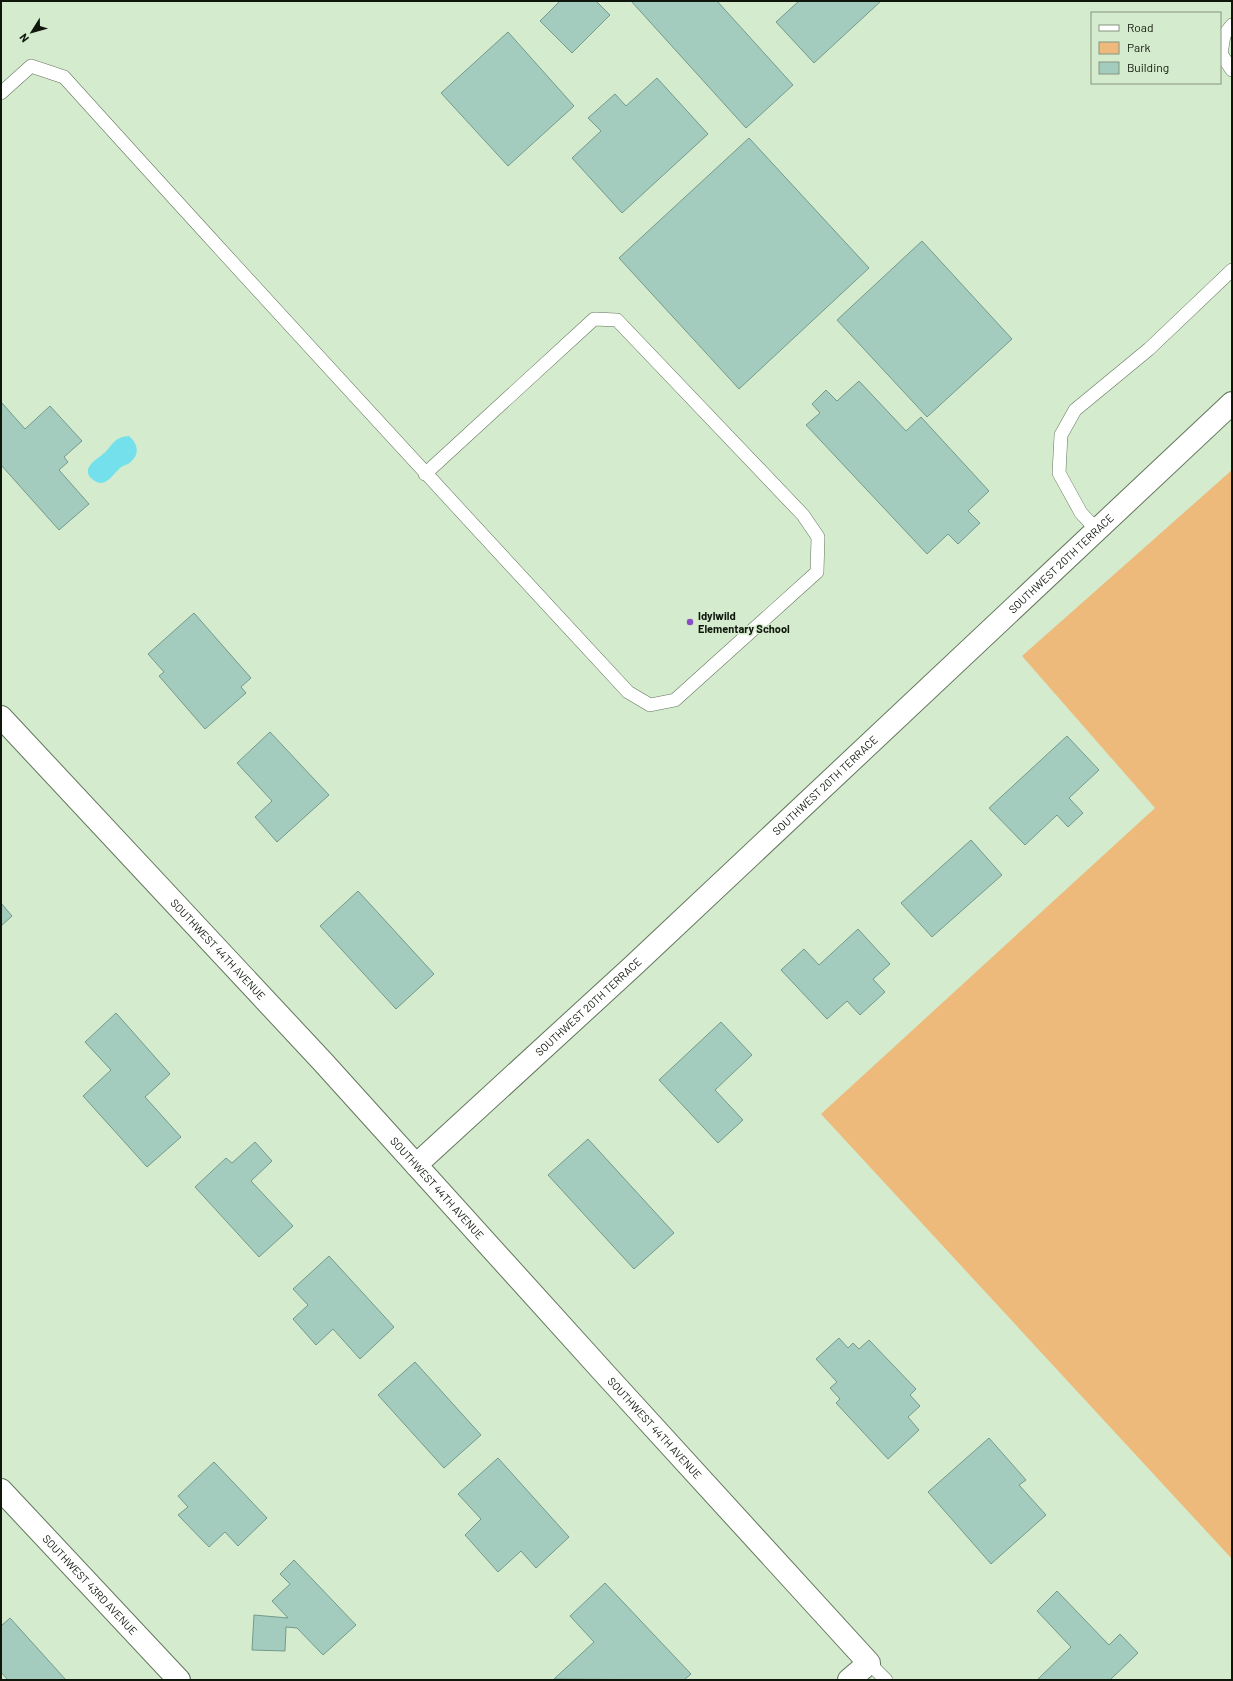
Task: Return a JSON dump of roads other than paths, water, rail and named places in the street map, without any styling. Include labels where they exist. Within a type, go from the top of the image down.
[{"type":"street","name":"SOUTHWEST 20TH TERRACE","points":[[416,1165],[633,966],[1232,403]]},
{"type":"street","name":"SOUTHWEST 44TH AVENUE","points":[[1,717],[323,1062],[869,1663]]},
{"type":"street","name":"SOUTHWEST 43RD AVENUE","points":[[1,1490],[179,1680]]},
{"type":"street","points":[[849,1680],[869,1663]]},
{"type":"lane","points":[[1232,25],[1224,35],[1221,54],[1232,70]]},
{"type":"lane","points":[[1,92],[31,66],[64,77],[294,332],[425,474],[628,692],[650,705],[676,700],[817,572],[818,537],[803,516],[617,320],[594,320],[425,474]]},
{"type":"lane","points":[[1097,530],[1081,513],[1059,473],[1062,435],[1075,410],[1149,349],[1232,270]]},
{"type":"lane","points":[[869,1663],[886,1680]]},
{"type":"water","points":[[129,436],[135,443],[137,450],[135,458],[128,464],[121,467],[104,482],[97,482],[92,479],[88,472],[90,465],[106,452],[116,440]]},
{"type":"place","name":"Idylwild Elementary School","points":[[690,622]]}]
